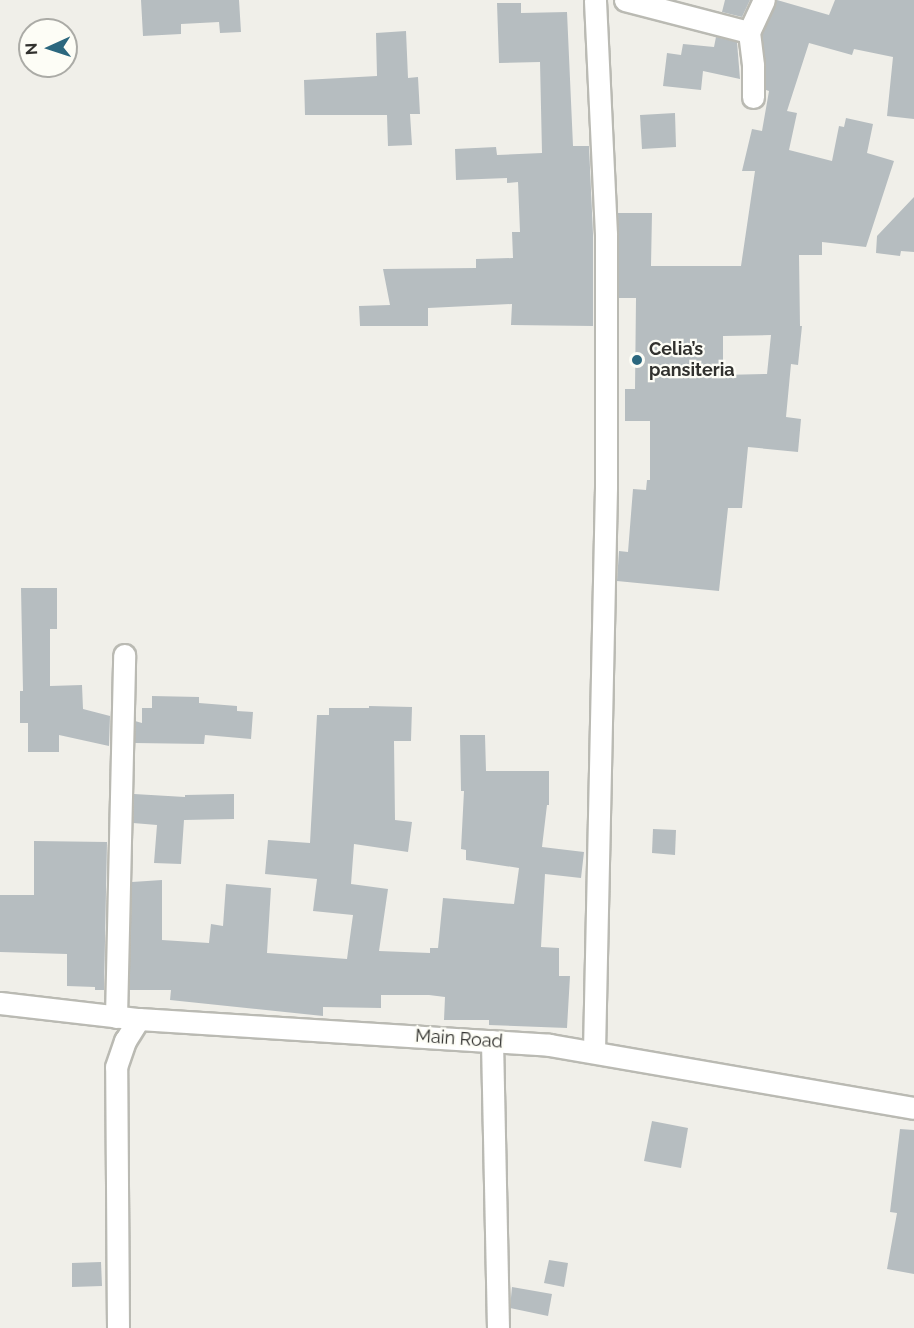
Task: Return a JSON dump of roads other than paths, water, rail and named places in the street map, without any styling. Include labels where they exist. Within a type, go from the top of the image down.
[{"type":"street","points":[[594,1052],[606,441],[606,234],[595,0]]},
{"type":"street","points":[[625,0],[749,32]]},
{"type":"street","points":[[753,97],[753,65],[749,32],[764,0]]},
{"type":"street","points":[[116,1017],[124,655]]},
{"type":"street","name":"Main Road","points":[[0,1003],[139,1019],[492,1041],[594,1052],[914,1108]]},
{"type":"street","points":[[118,1328],[116,1067],[125,1041],[139,1019]]},
{"type":"street","points":[[492,1041],[498,1328]]},
{"type":"place","name":"Celia’s pansiteria","points":[[637,360]]}]
